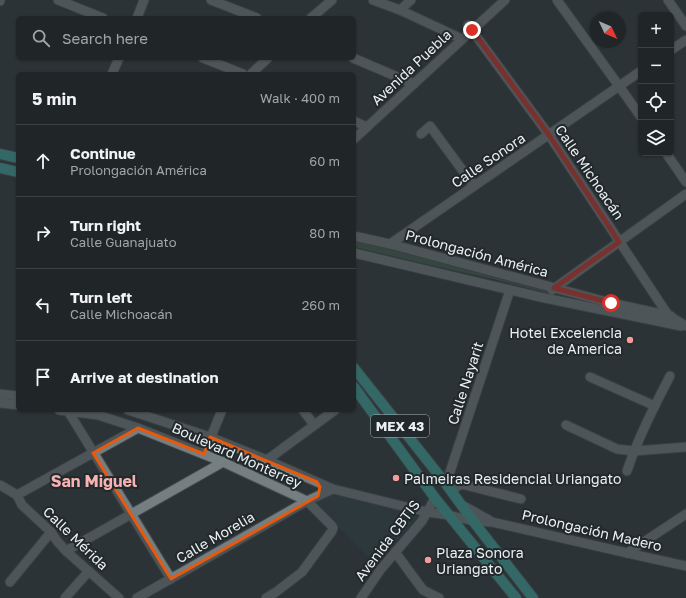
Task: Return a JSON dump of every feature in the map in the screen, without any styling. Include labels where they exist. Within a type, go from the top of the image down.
[{"type":"main road","points":[[0,154],[16,158]]},
{"type":"main road","points":[[0,168],[16,172]]},
{"type":"main road","name":"MEX 43","points":[[356,371],[449,488],[533,598]]},
{"type":"main road","name":"MEX 43","points":[[356,392],[435,498],[516,598]]},
{"type":"main road","points":[[435,498],[436,490],[440,486],[449,488]]},
{"type":"main road","points":[[449,515],[456,511],[461,505]]},
{"type":"street","points":[[58,0],[98,16]]},
{"type":"street","points":[[138,16],[144,0]]},
{"type":"street","points":[[211,0],[252,16]]},
{"type":"street","points":[[313,16],[332,0]]},
{"type":"street","points":[[373,0],[400,10],[459,38]]},
{"type":"street","points":[[400,10],[411,0]]},
{"type":"street","name":"Avenida Puebla","points":[[470,28],[497,0]]},
{"type":"street","name":"Avenida Puebla","points":[[356,135],[361,124],[411,83],[470,28],[505,0]]},
{"type":"street","points":[[557,0],[638,113]]},
{"type":"street","points":[[668,0],[686,26]]},
{"type":"street","name":"Calle Michoacán","points":[[470,28],[549,135],[668,315],[686,326]]},
{"type":"street","points":[[674,48],[686,40]]},
{"type":"street","points":[[356,59],[411,83]]},
{"type":"street","points":[[113,72],[118,60]]},
{"type":"street","points":[[208,60],[238,72]]},
{"type":"street","points":[[253,72],[266,60]]},
{"type":"street","name":"Calle Sonora","points":[[390,244],[638,73]]},
{"type":"street","points":[[421,134],[430,126],[474,186]]},
{"type":"street","points":[[668,156],[686,182]]},
{"type":"street","points":[[540,297],[548,294],[554,288],[686,194]]},
{"type":"street","name":"Prolongación América","points":[[356,236],[390,244],[611,303],[686,319]]},
{"type":"street","name":"Prolongación América","points":[[356,253],[540,297],[686,326]]},
{"type":"street","name":"Calle Nayarit","points":[[449,488],[510,290]]},
{"type":"street","points":[[627,471],[634,451],[670,376]]},
{"type":"street","points":[[590,377],[655,406]]},
{"type":"street","points":[[356,392],[368,386]]},
{"type":"street","points":[[0,394],[16,396]]},
{"type":"street","points":[[0,404],[16,405]]},
{"type":"street","points":[[65,412],[93,453],[171,579]]},
{"type":"street","name":"Boulevard Monterrey","points":[[78,412],[98,415],[138,428],[223,462],[307,501],[333,489]]},
{"type":"street","name":"Boulevard Monterrey","points":[[134,412],[210,437],[333,489],[427,512],[449,515],[473,521]]},
{"type":"street","points":[[204,454],[221,412]]},
{"type":"street","points":[[304,412],[314,425]]},
{"type":"street","points":[[267,460],[332,412]]},
{"type":"street","points":[[566,426],[618,450],[634,451],[686,447]]},
{"type":"street","points":[[0,485],[17,494],[138,428]]},
{"type":"street","points":[[66,551],[223,462]]},
{"type":"street","points":[[317,482],[320,487],[318,496]]},
{"type":"street","points":[[449,488],[461,484],[521,499]]},
{"type":"street","name":"Calle Mérida","points":[[17,494],[22,505],[51,532],[66,551],[119,598]]},
{"type":"street","name":"Avenida CBTIS","points":[[361,598],[381,569],[422,521],[435,498]]},
{"type":"street","points":[[266,598],[302,572],[333,528],[307,501]]},
{"type":"street","name":"Calle Morelia","points":[[137,598],[307,501]]},
{"type":"street","name":"Prolongación Madero","points":[[461,505],[492,522]]},
{"type":"street","points":[[627,553],[686,514]]},
{"type":"street","name":"Prolongación Madero","points":[[473,521],[492,522],[686,566]]},
{"type":"street","points":[[10,582],[51,532]]},
{"type":"street","points":[[395,552],[423,590],[440,598]]},
{"type":"street","points":[[65,598],[89,571]]},
{"type":"street","points":[[418,598],[423,590]]},
{"type":"street","points":[[276,592],[285,598]]},
{"type":"highlighted area","points":[[138,428],[204,454],[210,437],[317,482],[320,487],[318,496],[171,579],[93,453]]},
{"type":"shaded area","points":[[331,491],[418,517],[390,548],[377,566],[312,502]]},
{"type":"green space","points":[[356,241],[550,290],[547,293],[356,247]]},
{"type":"place","name":"Hotel Excelencia de America","points":[[630,340]]},
{"type":"place","name":"Palmeiras Residencial Uriangato","points":[[396,478]]},
{"type":"place","name":"Plaza Sonora Uriangato","points":[[428,560]]},
{"type":"district","name":"San Miguel","points":[[94,481]]},
{"type":"route","points":[[472,30],[549,135],[619,242],[554,288],[611,303]]}]
